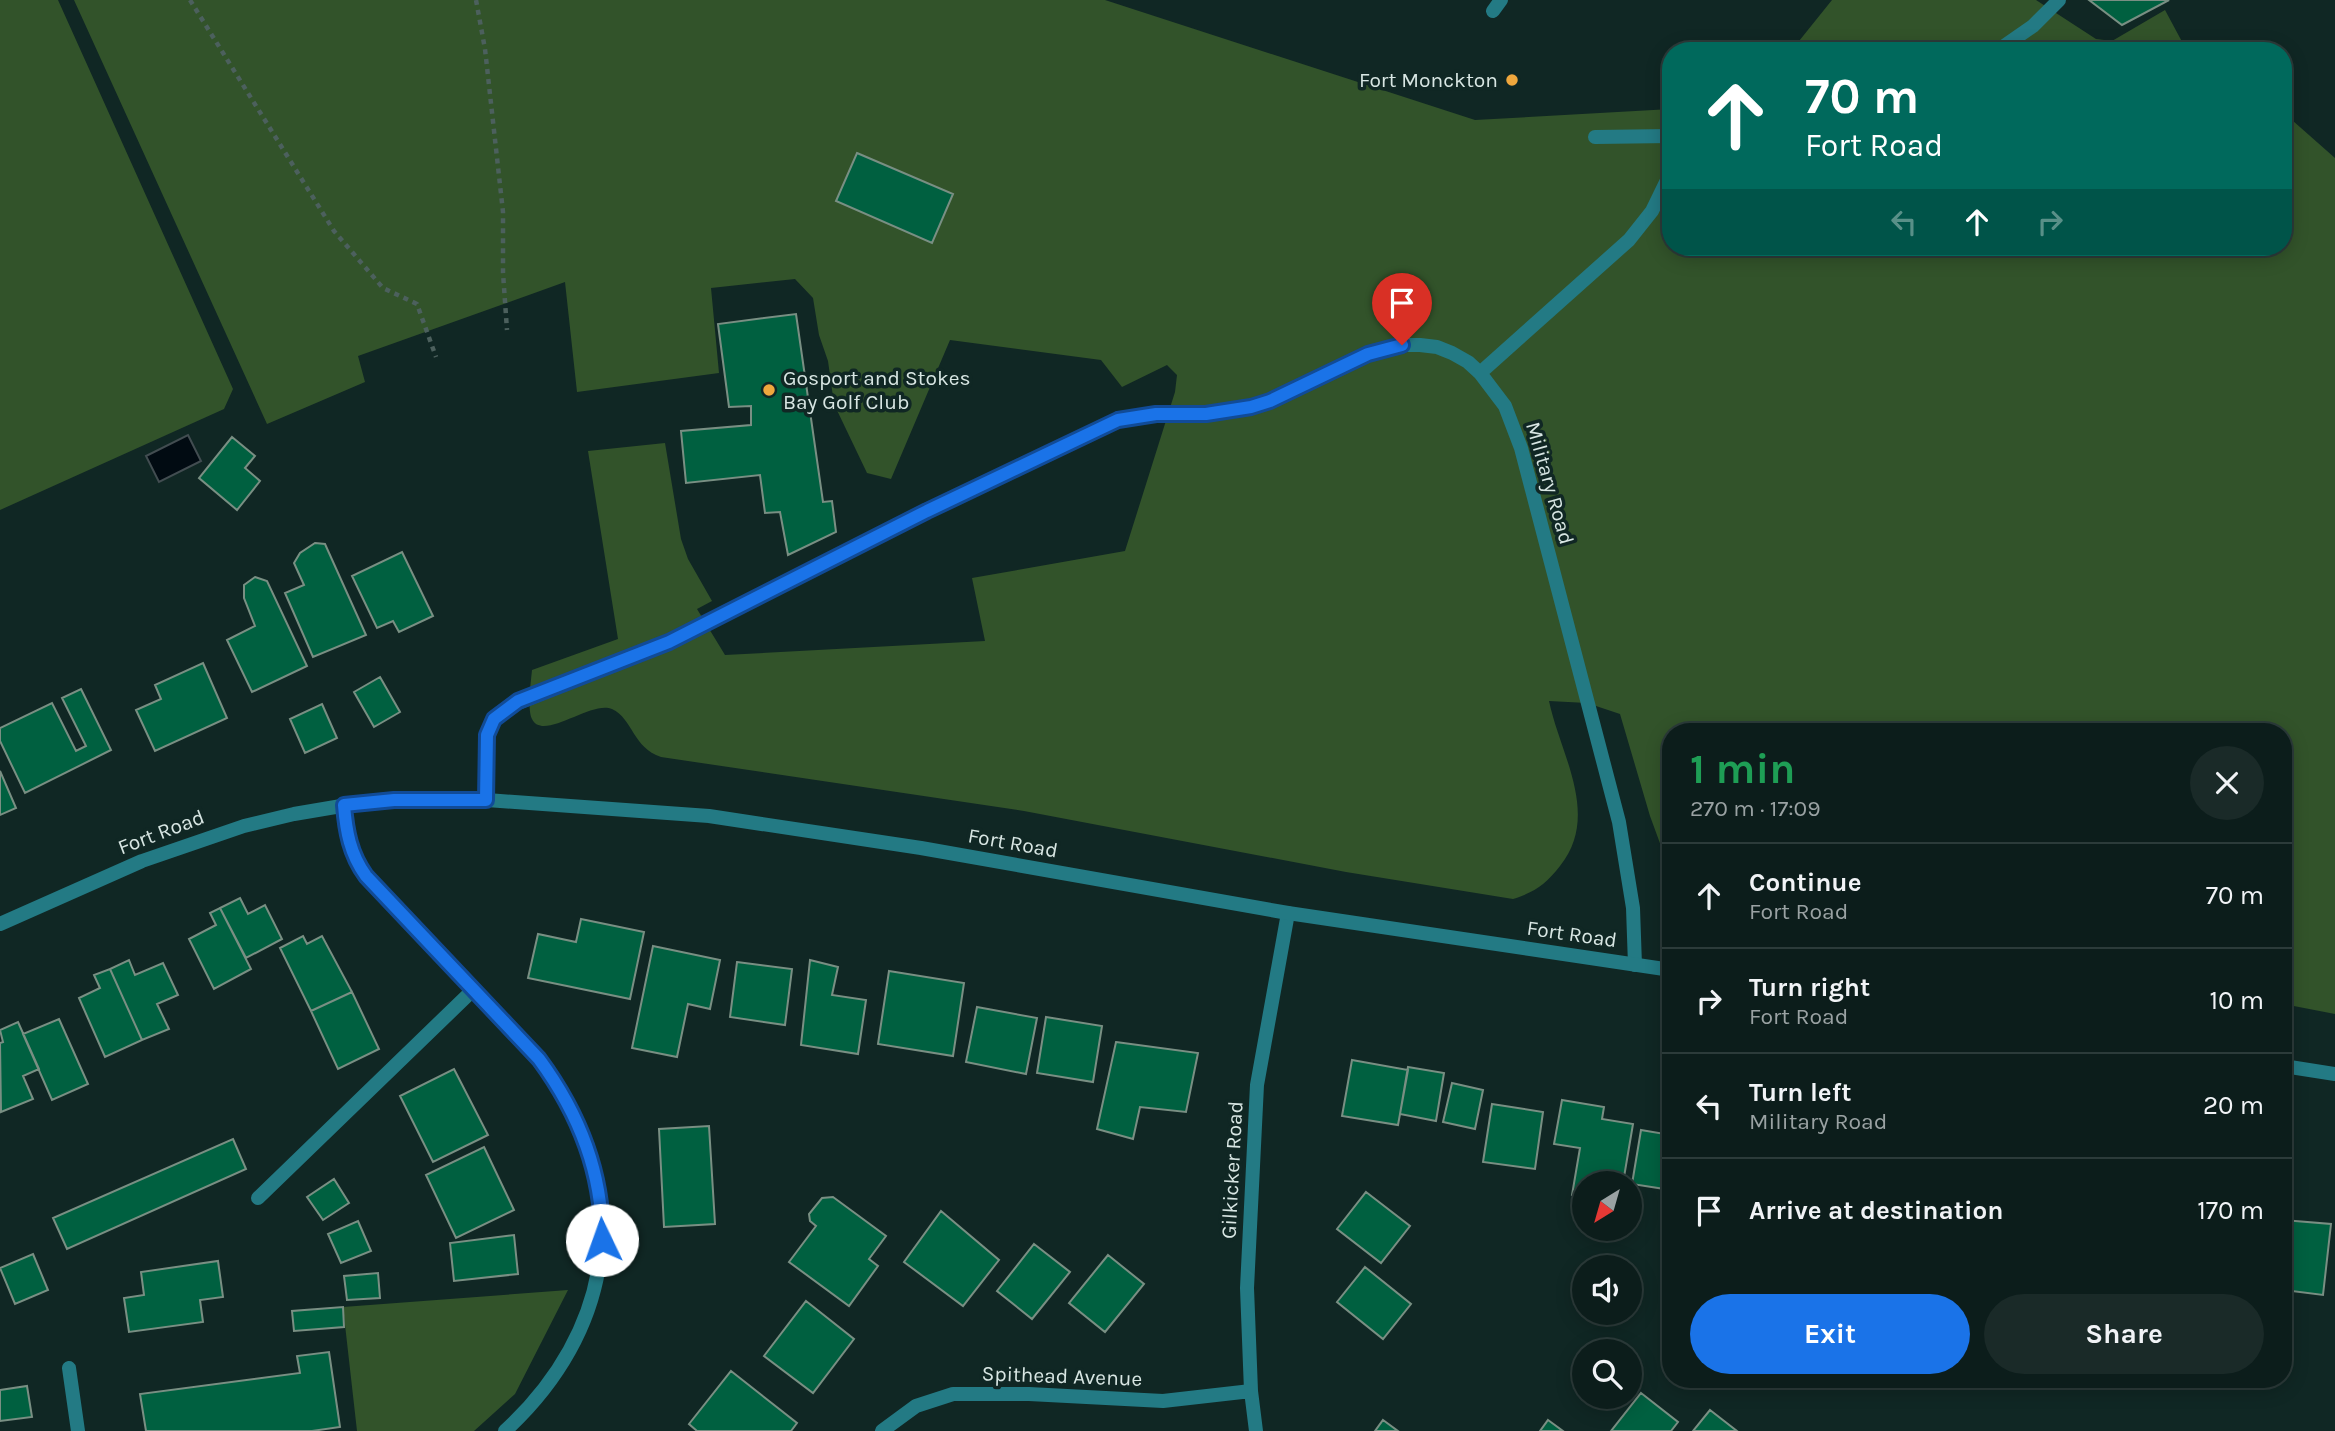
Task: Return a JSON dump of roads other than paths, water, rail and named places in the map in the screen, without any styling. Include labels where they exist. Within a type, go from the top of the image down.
[{"type":"street","points":[[2010,42],[2033,26],[2059,0]]},
{"type":"street","points":[[1595,137],[1662,135]]},
{"type":"street","points":[[1480,373],[1629,240],[1652,211],[1662,190]]},
{"type":"street","name":"Military Road","points":[[486,800],[487,735],[494,719],[508,708],[669,642],[927,511],[1118,420],[1156,414],[1206,414],[1251,407],[1270,401],[1368,354],[1402,345],[1437,347],[1468,362],[1480,373],[1505,406],[1515,429],[1542,521],[1619,822],[1633,908],[1635,965]]},
{"type":"street","name":"Fort Road","points":[[0,924],[117,871],[208,837],[294,814],[394,800],[486,800],[709,816],[921,848],[1288,913],[1662,969]]},
{"type":"street","points":[[344,805],[347,836],[353,855],[375,886],[539,1059],[564,1097],[591,1157],[602,1224],[601,1255],[594,1296],[576,1341],[547,1385],[505,1431]]},
{"type":"street","name":"Gilkicker Road","points":[[1256,1431],[1251,1391],[1247,1288],[1257,1085],[1288,913]]},
{"type":"street","points":[[258,1198],[473,990]]},
{"type":"street","points":[[2292,1067],[2335,1074]]},
{"type":"street","points":[[69,1368],[78,1431]]},
{"type":"street","name":"Spithead Avenue","points":[[882,1431],[916,1406],[953,1394],[1029,1394],[1163,1401],[1251,1391]]},
{"type":"place","name":"Fort Monckton","points":[[1512,80]]},
{"type":"place","name":"Gosport and Stokes Bay Golf Club","points":[[769,390]]}]
